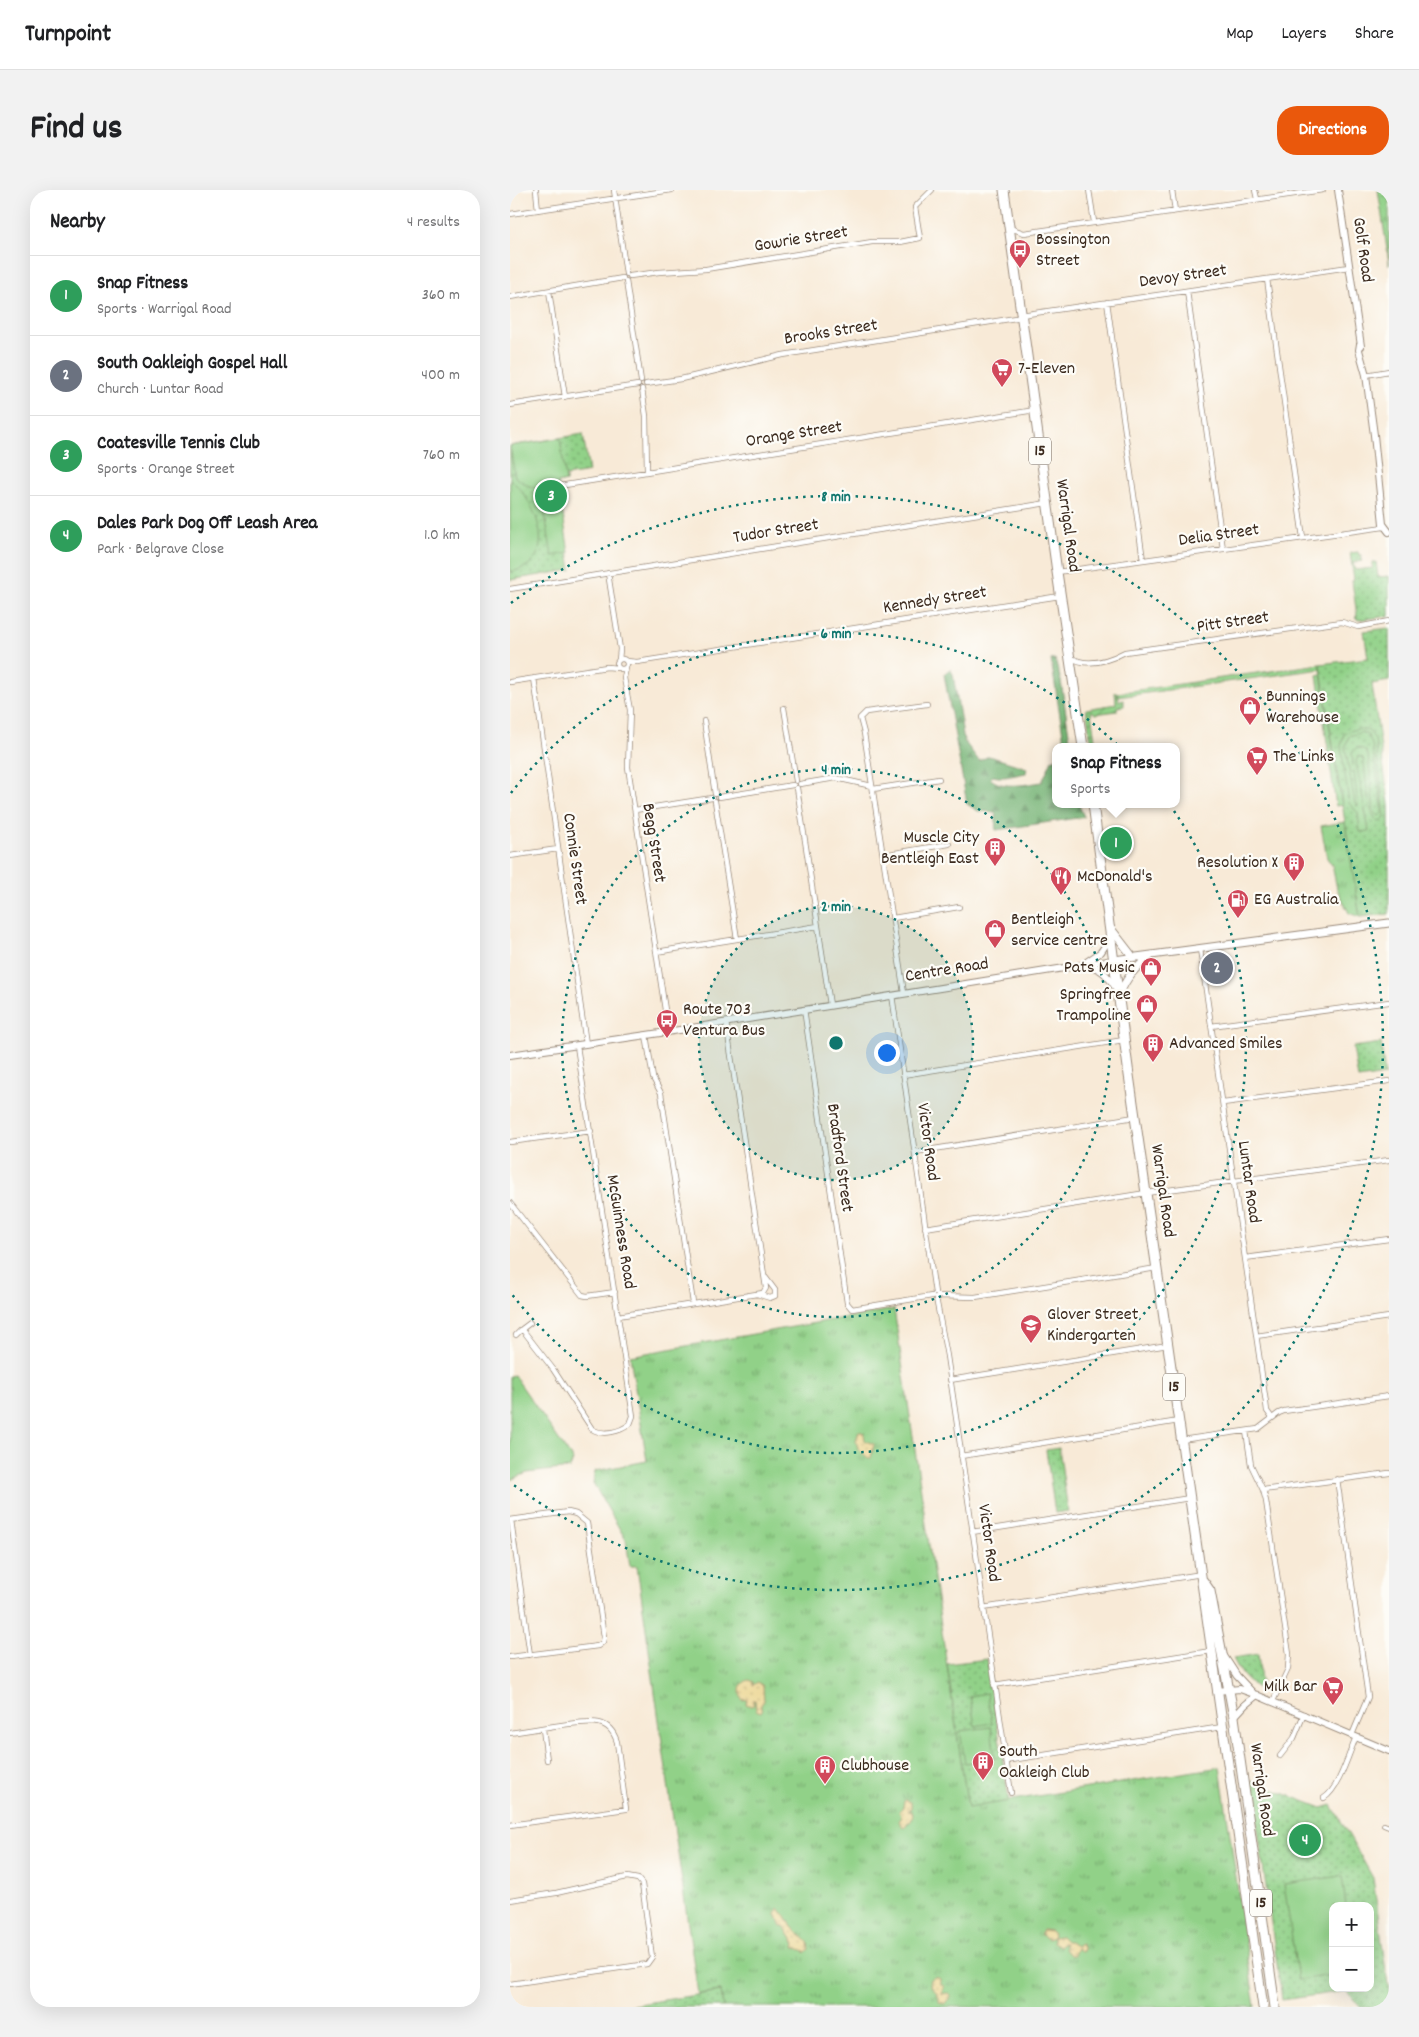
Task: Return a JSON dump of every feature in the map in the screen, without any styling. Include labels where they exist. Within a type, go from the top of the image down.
[{"type":"highway","name":"Warrigal Road","points":[[1004,190],[1060,596],[1070,657],[1077,668],[1083,743]]},
{"type":"highway","name":"Warrigal Road","points":[[1094,808],[1156,1268],[1263,2007]]},
{"type":"highway","name":"Warrigal Road","points":[[1202,1577],[1210,1591],[1230,1689],[1275,2007]]},
{"type":"main road","name":"Golf Road","points":[[1338,190],[1360,344],[1364,355],[1363,362],[1387,525]]},
{"type":"main road","name":"Centre Road","points":[[510,1055],[669,1032],[1114,960],[1389,923]]},
{"type":"main road","points":[[1109,926],[1133,958]]},
{"type":"main road","points":[[1082,965],[1101,952],[1110,938]]},
{"type":"main road","points":[[1082,965],[1098,968],[1105,973],[1118,994],[1133,971],[1153,955]]},
{"type":"main road","points":[[1222,1653],[1236,1674],[1256,1694]]},
{"type":"main road","points":[[1216,1691],[1230,1689],[1256,1694],[1389,1751]]},
{"type":"main road","points":[[1234,1717],[1256,1694]]},
{"type":"street","points":[[536,190],[538,210]]},
{"type":"street","points":[[614,190],[646,416],[647,471]]},
{"type":"street","points":[[510,214],[672,190]]},
{"type":"street","name":"Gowrie Street","points":[[510,297],[659,272],[706,269],[872,242],[900,242],[920,238],[915,207],[932,190]]},
{"type":"street","points":[[1089,190],[1094,222]]},
{"type":"street","points":[[1172,190],[1175,211]]},
{"type":"street","points":[[1255,190],[1257,199]]},
{"type":"street","points":[[1009,227],[1024,233],[1323,190]]},
{"type":"street","name":"Devoy Street","points":[[1022,316],[1349,267]]},
{"type":"street","points":[[1267,279],[1303,538]]},
{"type":"street","points":[[549,291],[564,396]]},
{"type":"street","points":[[1187,291],[1223,549]]},
{"type":"street","points":[[1107,302],[1143,560]]},
{"type":"street","name":"Brooks Street","points":[[510,405],[682,379],[783,355],[1022,316]]},
{"type":"street","points":[[1366,375],[1389,371]]},
{"type":"street","name":"Orange Street","points":[[559,486],[1034,410]]},
{"type":"street","name":"Tudor Street","points":[[510,590],[1047,503]]},
{"type":"street","name":"Delia Street","points":[[1057,572],[1387,525]]},
{"type":"street","points":[[608,573],[623,663]]},
{"type":"street","name":"Kennedy Street","points":[[510,682],[1060,596]]},
{"type":"street","name":"Pitt Street","points":[[1077,668],[1111,659],[1126,652],[1342,622],[1358,627],[1389,621]]},
{"type":"street","points":[[1070,657],[1077,668]]},
{"type":"street","name":"Begg Street","points":[[623,663],[619,668],[624,678]]},
{"type":"street","name":"Begg Street","points":[[623,663],[630,710],[628,768],[669,1032]]},
{"type":"street","name":"Kennedy Street","points":[[607,667],[619,668]]},
{"type":"street","name":"Connie Street","points":[[534,678],[586,1044]]},
{"type":"street","points":[[904,993],[873,787],[860,718],[866,712],[927,704]]},
{"type":"street","points":[[784,708],[830,1005]]},
{"type":"street","points":[[704,721],[737,939]]},
{"type":"street","points":[[635,810],[836,778],[873,787],[939,778]]},
{"type":"street","points":[[883,855],[949,844]]},
{"type":"street","points":[[510,856],[558,849]]},
{"type":"street","points":[[892,918],[959,908]]},
{"type":"street","points":[[656,952],[818,926]]},
{"type":"street","name":"Luntar Road","points":[[1200,949],[1267,1411],[1272,1418]]},
{"type":"street","name":"Victor Road","points":[[892,995],[935,1296],[950,1380],[1011,1793]]},
{"type":"street","points":[[1212,1026],[1389,1002]]},
{"type":"street","name":"Bradford Street","points":[[804,1009],[847,1303],[852,1309],[935,1296]]},
{"type":"street","points":[[618,1316],[763,1293],[766,1288],[766,1277],[726,1022]]},
{"type":"street","points":[[646,1035],[653,1078],[661,1093],[693,1303]]},
{"type":"street","points":[[903,1075],[1124,1040]]},
{"type":"street","name":"McGuinness Road","points":[[522,1329],[553,1369],[592,1429],[604,1434],[627,1427],[631,1423],[633,1416],[577,1046]]},
{"type":"street","points":[[1223,1104],[1389,1081]]},
{"type":"street","points":[[915,1152],[1135,1117]]},
{"type":"street","points":[[510,1142],[590,1131]]},
{"type":"street","points":[[925,1228],[1146,1193],[1389,1160]]},
{"type":"street","points":[[510,1203],[582,1295],[615,1292]]},
{"type":"street","points":[[1245,1258],[1389,1239]]},
{"type":"street","points":[[935,1296],[975,1297],[1156,1268]]},
{"type":"street","points":[[756,1294],[770,1298],[775,1296],[775,1290],[766,1277]]},
{"type":"street","points":[[1256,1336],[1389,1317]]},
{"type":"street","points":[[516,1335],[530,1323]]},
{"type":"street","points":[[950,1380],[1168,1345]]},
{"type":"street","points":[[1181,1440],[1258,1429],[1284,1411],[1389,1396]]},
{"type":"street","points":[[961,1456],[1179,1421]]},
{"type":"street","points":[[1246,1431],[1252,1465],[1263,1490],[1289,1659],[1288,1669],[1273,1701]]},
{"type":"street","points":[[1263,1490],[1389,1473]]},
{"type":"street","points":[[1324,1798],[1331,1793],[1335,1785],[1368,1696],[1337,1479]]},
{"type":"street","points":[[972,1532],[1190,1498]]},
{"type":"street","points":[[510,1657],[530,1655],[598,1646],[603,1642],[604,1637],[590,1531],[587,1523],[576,1514],[568,1512],[510,1520],[530,1655]]},
{"type":"street","points":[[983,1608],[1202,1577]]},
{"type":"street","points":[[994,1685],[1211,1651]]},
{"type":"street","points":[[1280,1756],[1294,1738],[1304,1714]]},
{"type":"street","points":[[510,1734],[592,1722],[600,1723],[610,1729],[616,1742],[626,1809],[510,1825]]},
{"type":"street","points":[[1006,1761],[1222,1727]]},
{"type":"street","points":[[543,1729],[547,1760]]},
{"type":"street","points":[[510,1900],[556,1894],[622,1878],[634,1877],[642,1884],[652,1957],[647,1964],[510,1984]]},
{"type":"green space","points":[[1378,190],[1389,190],[1389,265],[1388,256]]},
{"type":"green space","points":[[583,434],[589,472],[566,476],[566,481],[558,483],[571,570],[510,580],[510,446]]},
{"type":"green space","points":[[560,438],[566,481],[558,483],[569,553],[552,556],[542,497],[534,487],[515,477],[510,446]]},
{"type":"green space","points":[[510,479],[520,489],[536,516],[540,531],[540,545],[536,557],[526,566],[510,572]]},
{"type":"green space","points":[[1358,552],[1361,555],[1362,561],[1353,563],[1355,570],[1373,568],[1373,562],[1376,562],[1378,577],[1389,576],[1389,616],[1358,620],[1355,617],[1357,616],[1350,553]]},
{"type":"green space","points":[[1389,628],[1389,681],[1372,684],[1389,805],[1389,914],[1360,917],[1320,664],[1368,658],[1364,631]]},
{"type":"green space","points":[[1055,659],[1061,681],[1070,743],[1064,743],[1051,660]]},
{"type":"green space","points":[[1320,664],[1321,669],[1118,697],[1117,693]]},
{"type":"green space","points":[[950,669],[953,674],[964,741],[979,761],[989,756],[1027,768],[1026,773],[1005,777],[993,776],[990,778],[995,782],[1008,785],[1042,782],[1052,760],[1052,808],[1081,808],[1084,817],[996,830],[995,812],[978,811],[967,804],[944,674]]},
{"type":"green space","points":[[1321,674],[1342,805],[1336,806],[1329,759],[1325,759],[1328,749],[1317,675]]},
{"type":"green space","points":[[1115,692],[1117,692],[1119,701],[1124,700],[1124,706],[1117,707],[1117,711],[1095,714],[1091,712],[1095,743],[1093,743],[1086,709],[1116,704]]},
{"type":"green space","points":[[1353,730],[1369,731],[1375,739],[1385,816],[1379,822],[1375,818],[1369,803],[1363,758],[1358,756],[1356,762],[1369,831],[1360,832],[1358,813],[1349,803],[1341,746],[1344,734]],"holes":[[[1362,732],[1368,735],[1372,744],[1382,806],[1382,813],[1379,816],[1374,812],[1368,755],[1365,750],[1359,748],[1355,749],[1352,754],[1358,807],[1355,804],[1345,747],[1349,736]]]},
{"type":"green space","points":[[1345,822],[1360,917],[1349,913],[1337,889],[1332,865],[1327,858],[1321,826]]},
{"type":"green space","points":[[1381,1043],[1385,1075],[1358,1079],[1353,1047]]},
{"type":"green space","points":[[894,1309],[968,1807],[1220,1767],[1255,2007],[723,2007],[720,1991],[698,1994],[637,1566],[630,1566],[626,1540],[593,1483],[595,1471],[647,1461],[630,1356]]},
{"type":"green space","points":[[514,1375],[573,1460],[570,1468],[527,1473],[510,1480],[510,1376]]},
{"type":"green space","points":[[1059,1448],[1068,1511],[1055,1513],[1046,1450]]},
{"type":"green space","points":[[1258,1654],[1262,1690],[1244,1677],[1233,1658]]},
{"type":"green space","points":[[987,1659],[1009,1801],[968,1808],[947,1664]]},
{"type":"green space","points":[[987,1693],[992,1723],[975,1726],[970,1696]]},
{"type":"green space","points":[[991,1727],[995,1759],[965,1763],[960,1731]]},
{"type":"green space","points":[[1251,1781],[1322,1808],[1332,1805],[1373,1878],[1389,1993],[1389,2007],[1361,2007],[1347,1992],[1374,1992],[1374,1902],[1329,1902],[1329,1992],[1339,1992],[1282,2000]]},
{"type":"green space","points":[[1342,1876],[1345,1902],[1329,1902],[1329,1976],[1298,1980],[1284,1884]]},
{"type":"green space","points":[[721,1991],[723,2007],[620,2007]]},
{"type":"sand","points":[[859,1432],[864,1434],[865,1441],[874,1444],[871,1458],[868,1458],[858,1449],[856,1440]]},
{"type":"sand","points":[[749,1680],[753,1682],[753,1685],[758,1682],[763,1686],[764,1701],[760,1706],[763,1708],[761,1712],[756,1710],[755,1700],[753,1700],[754,1705],[751,1706],[746,1704],[747,1700],[744,1699],[743,1701],[741,1698],[741,1686]]},
{"type":"sand","points":[[906,1800],[911,1802],[911,1809],[908,1811],[911,1811],[913,1814],[911,1821],[903,1828],[899,1821],[902,1817],[899,1811]]},
{"type":"sand","points":[[778,1908],[786,1916],[792,1927],[808,1942],[809,1949],[805,1953],[805,1951],[794,1947],[795,1944],[784,1926],[781,1926],[776,1914]]},
{"type":"sand","points":[[1043,1930],[1051,1931],[1054,1934],[1053,1937],[1048,1939],[1042,1935],[1041,1932]]},
{"type":"sand","points":[[1061,1936],[1076,1946],[1081,1944],[1084,1950],[1081,1951],[1077,1948],[1074,1955],[1070,1955],[1065,1949],[1065,1943],[1060,1946],[1053,1942],[1053,1937]]},
{"type":"sand","points":[[935,1977],[940,1979],[940,1983],[944,1986],[942,1994],[948,1993],[950,1995],[949,2000],[944,2004],[939,2002],[938,1994],[930,1985],[931,1979]]},
{"type":"place","name":"Bossington Street","points":[[1020,269]]},
{"type":"place","name":"7-Eleven","points":[[1002,388]]},
{"type":"place","name":"Coatesville Tennis Club","points":[[551,496]]},
{"type":"place","name":"Bunnings Warehouse","points":[[1250,726]]},
{"type":"place","name":"The Links","points":[[1257,776]]},
{"type":"place","name":"Snap Fitness","points":[[1116,843]]},
{"type":"place","name":"Muscle City Bentleigh East","points":[[995,867]]},
{"type":"place","name":"Resolution X","points":[[1294,882]]},
{"type":"place","name":"McDonald's","points":[[1061,896]]},
{"type":"place","name":"EG Australia","points":[[1238,919]]},
{"type":"place","name":"Bentleigh service centre","points":[[995,949]]},
{"type":"place","name":"South Oakleigh Gospel Hall","points":[[1217,968]]},
{"type":"place","name":"Pats Music","points":[[1151,987]]},
{"type":"place","name":"Springfree Trampoline","points":[[1147,1024]]},
{"type":"place","name":"Route 703 Ventura Bus","points":[[667,1039]]},
{"type":"place","name":"Advanced Smiles","points":[[1153,1063]]},
{"type":"place","name":"Glover Street Kindergarten","points":[[1031,1344]]},
{"type":"place","name":"Milk Bar","points":[[1333,1706]]},
{"type":"place","name":"South Oakleigh Club","points":[[983,1781]]},
{"type":"place","name":"Clubhouse","points":[[825,1785]]},
{"type":"place","name":"Dales Park Dog Off Leash Area","points":[[1305,1840]]}]
